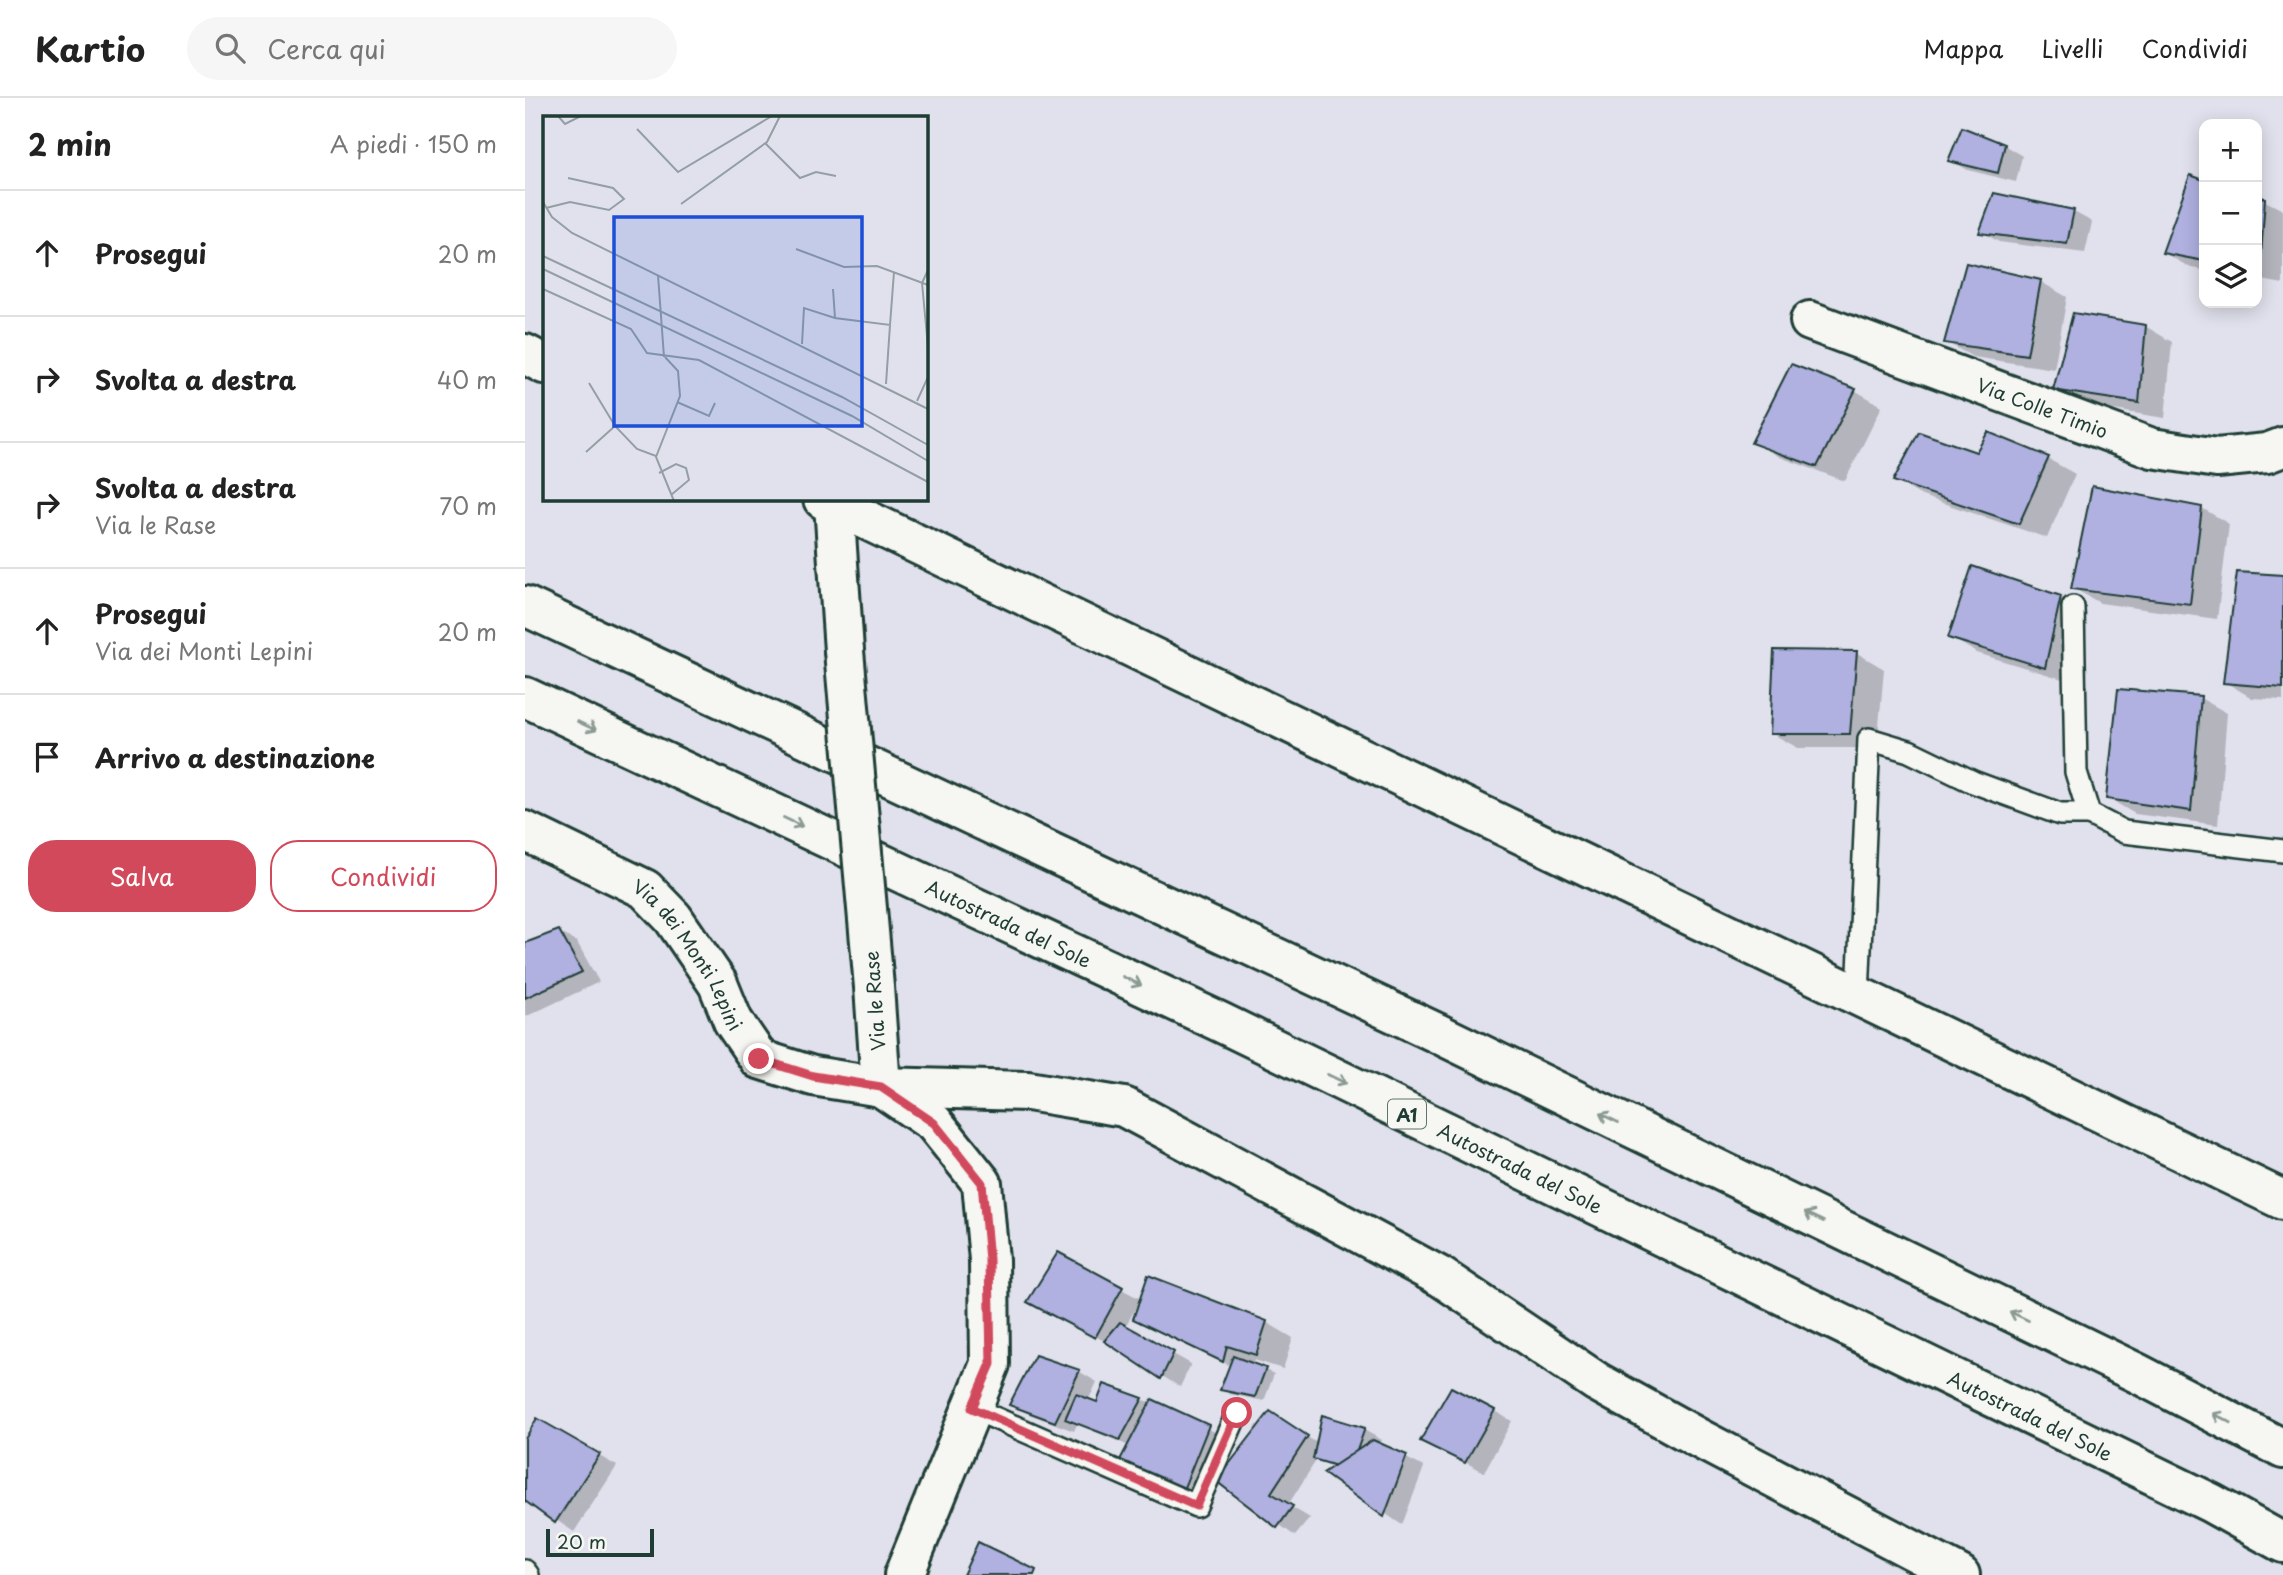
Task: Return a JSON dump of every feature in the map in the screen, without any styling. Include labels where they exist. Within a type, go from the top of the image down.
[{"type":"main road","name":"Via Colle Timio","points":[[1810,321],[2153,448],[2217,458],[2267,453],[2283,447]]},
{"type":"main road","points":[[525,354],[543,363]]},
{"type":"main road","points":[[829,501],[2283,1200]]},
{"type":"main road","name":"Via le Rase","points":[[829,501],[881,1087]]},
{"type":"main road","points":[[525,606],[1437,1033],[2125,1367],[2283,1449]]},
{"type":"main road","name":"Autostrada del Sole","points":[[525,697],[1220,1022],[2211,1503],[2283,1543]]},
{"type":"main road","name":"Via dei Monti Lepini","points":[[525,831],[645,889],[673,918],[717,984],[733,1021],[759,1059],[813,1076],[881,1087],[1028,1091],[1124,1107],[1441,1277],[1608,1388],[1960,1575]]},
{"type":"main road","points":[[881,1087],[934,1123],[982,1183],[989,1260],[991,1364],[904,1575]]},
{"type":"lane","points":[[2073,607],[2076,772],[2089,814]]},
{"type":"lane","points":[[1858,996],[1869,738],[1909,751],[1973,782],[2060,814],[2089,814],[2124,832],[2283,851]]},
{"type":"lane","points":[[972,1408],[1196,1506],[1237,1413]]},
{"type":"building","points":[[1962,127],[2005,144],[1998,173],[1948,161]]},
{"type":"building","points":[[2190,175],[2199,178],[2199,260],[2162,253]]},
{"type":"building","points":[[1994,193],[2074,210],[2067,244],[1979,233]]},
{"type":"building","points":[[2262,197],[2265,198],[2262,241]]},
{"type":"building","points":[[1966,263],[2041,280],[2027,355],[1944,343]]},
{"type":"building","points":[[2073,313],[2146,325],[2139,403],[2053,390]]},
{"type":"building","points":[[1791,364],[1856,389],[1817,467],[1751,443]]},
{"type":"building","points":[[1919,432],[1976,452],[1988,432],[2049,457],[2019,524],[1893,481]]},
{"type":"building","points":[[2092,486],[2202,507],[2190,604],[2071,589]]},
{"type":"building","points":[[1972,566],[2061,596],[2045,668],[1948,638]]},
{"type":"building","points":[[2237,572],[2283,575],[2283,688],[2223,683]]},
{"type":"building","points":[[1774,650],[1857,651],[1850,734],[1770,734]]},
{"type":"building","points":[[2118,689],[2201,696],[2191,811],[2106,799]]},
{"type":"building","points":[[559,930],[582,972],[525,998],[525,943]]},
{"type":"building","points":[[1058,1252],[1123,1287],[1095,1338],[1027,1302]]},
{"type":"building","points":[[1148,1275],[1267,1321],[1256,1355],[1227,1346],[1223,1362],[1133,1319]]},
{"type":"building","points":[[1120,1322],[1174,1352],[1161,1379],[1104,1341]]},
{"type":"building","points":[[1035,1355],[1080,1370],[1055,1422],[1009,1405]]},
{"type":"building","points":[[1233,1356],[1266,1368],[1255,1397],[1220,1390]]},
{"type":"building","points":[[1104,1384],[1143,1398],[1120,1440],[1065,1419],[1076,1394],[1097,1402]]},
{"type":"building","points":[[1451,1387],[1495,1410],[1465,1463],[1420,1441]]},
{"type":"building","points":[[1152,1399],[1209,1425],[1183,1490],[1120,1460]]},
{"type":"building","points":[[1270,1411],[1308,1436],[1271,1493],[1293,1506],[1277,1528],[1216,1481]]},
{"type":"building","points":[[1322,1415],[1365,1428],[1350,1470],[1313,1459]]},
{"type":"building","points":[[537,1418],[600,1454],[555,1523],[525,1501],[525,1439]]},
{"type":"building","points":[[1373,1440],[1407,1455],[1384,1517],[1323,1473]]},
{"type":"building","points":[[978,1542],[1036,1570],[1034,1575],[963,1575]]},
{"type":"route","points":[[759,1059],[813,1076],[881,1087],[934,1123],[982,1183],[989,1260],[991,1364],[972,1408],[1196,1506],[1237,1413]]}]
